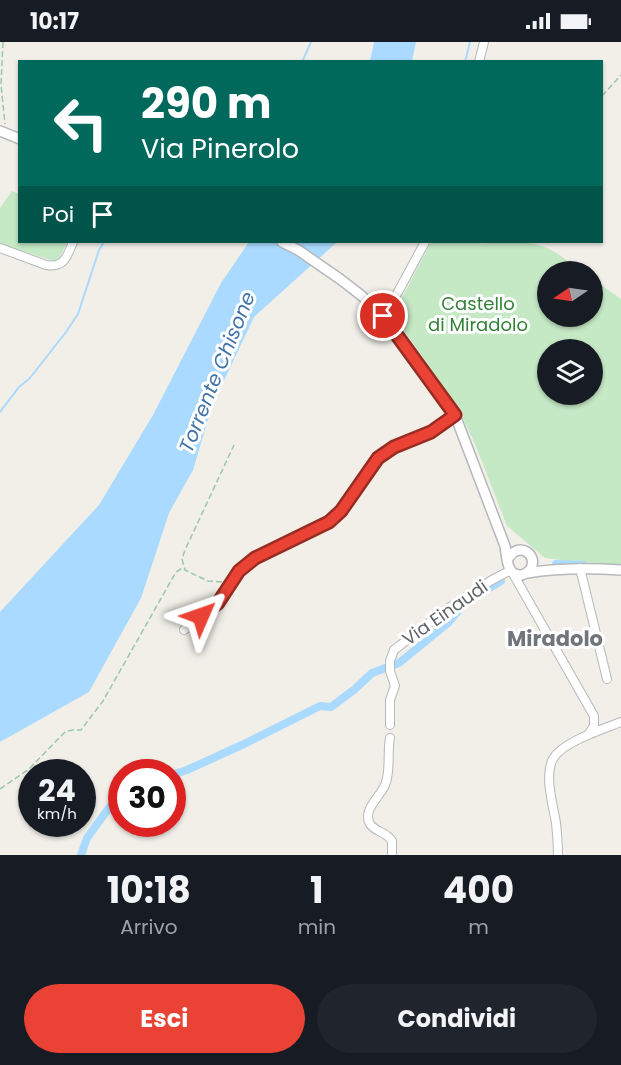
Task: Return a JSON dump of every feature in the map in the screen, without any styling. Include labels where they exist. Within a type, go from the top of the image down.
[{"type":"street","points":[[480,60],[484,42]]},
{"type":"street","points":[[3,132],[18,139]]},
{"type":"street","points":[[0,248],[54,266],[62,263],[73,243]]},
{"type":"street","points":[[284,243],[340,279],[383,316],[455,415],[499,529],[508,566],[594,716],[594,726],[588,735]]},
{"type":"street","points":[[383,316],[424,243]]},
{"type":"street","points":[[184,630],[218,603],[239,571],[255,558],[329,522],[341,511],[378,458],[394,447],[431,432],[455,415]]},
{"type":"street","points":[[499,529],[513,544],[531,556],[532,567],[526,573],[525,593]]},
{"type":"street","points":[[508,559],[516,550],[524,551]]},
{"type":"street","points":[[532,560],[553,569]]},
{"type":"street","points":[[580,568],[607,679]]},
{"type":"street","points":[[511,571],[518,575],[553,569],[621,570]]},
{"type":"street","name":"Via Einaudi","points":[[390,725],[390,700],[395,686],[390,668],[394,650],[447,609],[492,580],[511,571]]},
{"type":"street","points":[[558,855],[550,784],[553,758],[560,750],[588,735],[621,722]]},
{"type":"street","points":[[390,738],[388,777],[368,815],[370,825],[385,833],[392,841],[392,855]]},
{"type":"path","points":[[3,42],[1,85],[3,132]]},
{"type":"path","points":[[603,95],[621,75]]},
{"type":"path","points":[[185,570],[182,560],[185,550],[234,445]]},
{"type":"path","points":[[0,789],[29,769],[65,732],[81,730],[104,701],[176,572],[181,569],[208,581],[221,582],[236,576]]},
{"type":"green space","points":[[12,191],[18,194],[18,243],[67,243],[59,259],[54,261],[0,244],[0,208]]},
{"type":"green space","name":"Castello di Miradolo","points":[[430,243],[528,243],[549,249],[567,261],[537,261],[537,327],[603,327],[603,286],[621,299],[621,565],[545,558],[507,526],[459,410],[394,318],[395,311]]},
{"type":"water","points":[[374,42],[416,42],[412,60],[370,60]]},
{"type":"water","name":"Torrente Chisone","points":[[248,243],[336,243],[254,317],[212,406],[193,470],[169,513],[141,598],[89,692],[0,742],[0,612],[99,505],[153,415],[221,283]]},
{"type":"waterway","points":[[303,60],[311,42]]},
{"type":"waterway","points":[[466,60],[470,42]]},
{"type":"waterway","points":[[0,412],[19,387],[30,378],[78,314],[103,243]]},
{"type":"waterway","points":[[556,564],[583,565]]},
{"type":"waterway","points":[[186,770],[320,706],[331,707],[372,673],[399,663],[448,623],[466,602],[501,581]]},
{"type":"waterway","points":[[81,855],[87,838],[108,809]]},
{"type":"district","name":"Miradolo","points":[[555,639]]},
{"type":"route","points":[[201,616],[218,603],[239,571],[255,558],[329,522],[341,511],[378,458],[394,447],[431,432],[455,415],[383,316]]}]
